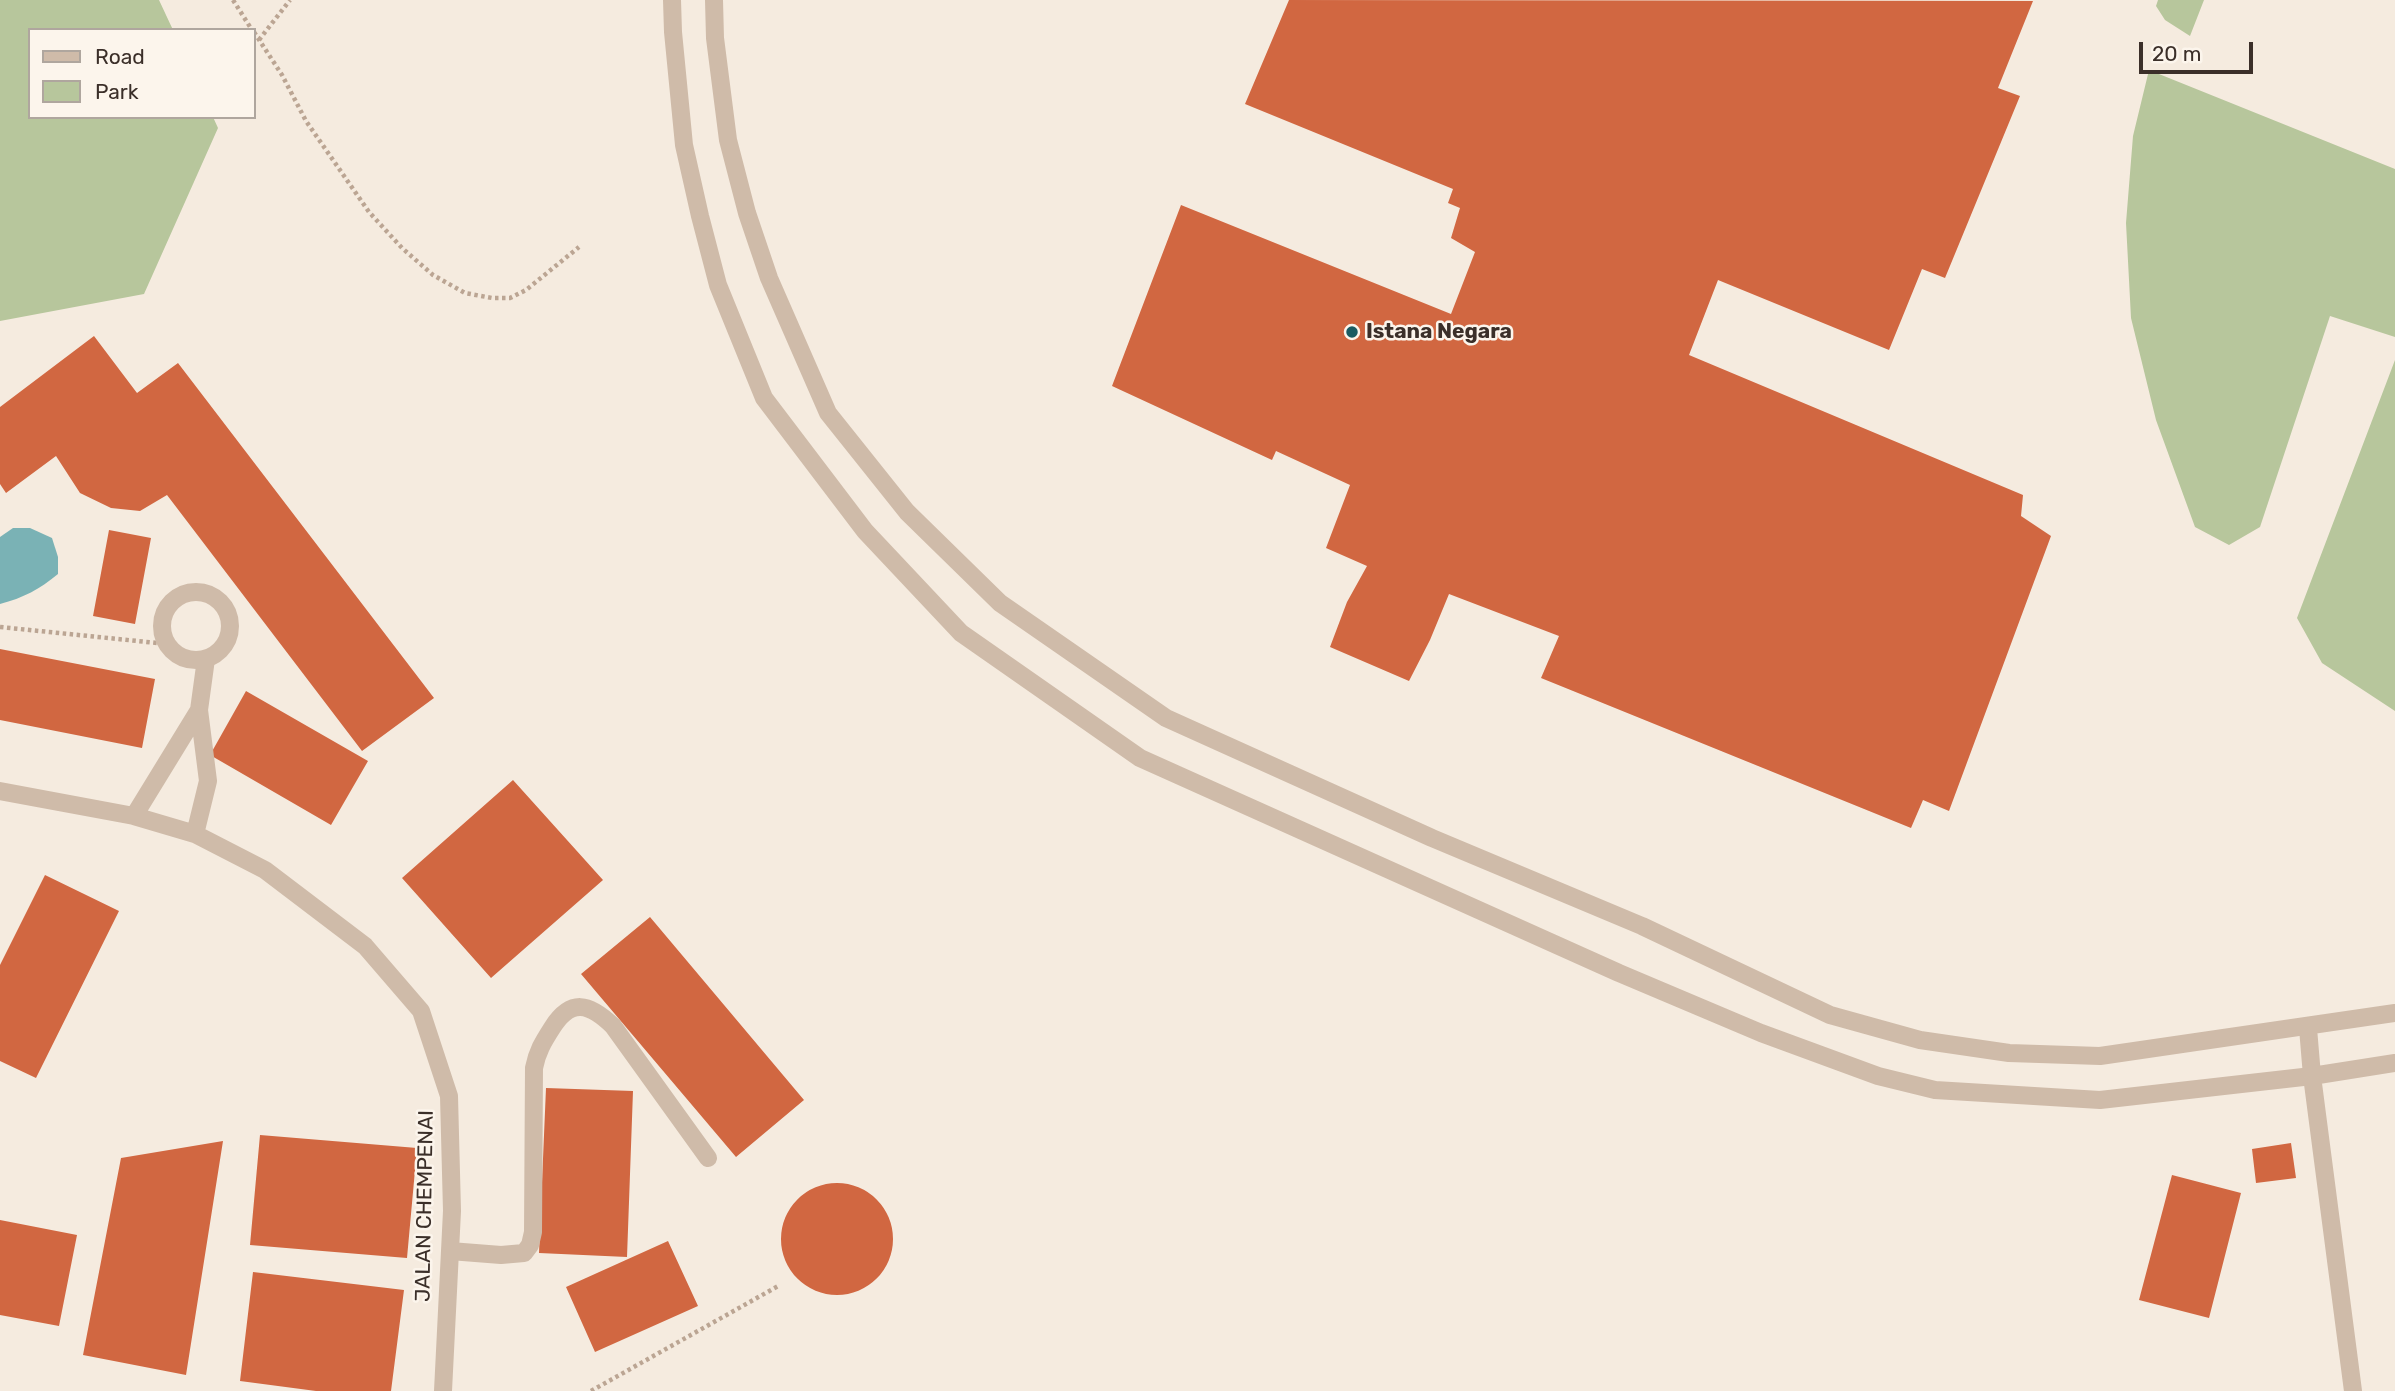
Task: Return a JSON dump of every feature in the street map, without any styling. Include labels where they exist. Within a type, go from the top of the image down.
[{"type":"street","points":[[672,0],[684,145],[700,216],[718,285],[764,398],[865,531],[961,633],[1140,758],[1619,973],[1760,1033],[1878,1076],[1935,1090],[2101,1100],[2312,1076],[2395,1063]]},
{"type":"street","points":[[715,0],[715,38],[728,140],[747,213],[769,278],[828,413],[907,512],[1000,603],[1166,718],[1432,838],[1642,926],[1830,1015],[1920,1040],[2009,1053],[2101,1056],[2308,1028],[2395,1013]]},
{"type":"street","points":[[201,592],[212,596],[221,603],[231,624],[225,646],[206,659],[184,658],[174,653],[167,644],[162,623],[171,603],[179,596],[201,592]]},
{"type":"street","points":[[195,834],[208,782],[199,710],[206,659]]},
{"type":"street","points":[[134,816],[199,710]]},
{"type":"street","name":"JALAN CHEMPENAI","points":[[0,791],[134,816],[195,834],[265,870],[365,946],[421,1012],[449,1096],[452,1211],[443,1391]]},
{"type":"street","points":[[450,1251],[501,1255],[524,1253],[530,1245],[533,1232],[536,1059],[538,1050],[562,1013],[579,1006],[598,1012],[613,1026],[708,1158]]},
{"type":"street","points":[[2308,1028],[2353,1391]]},
{"type":"path","points":[[233,0],[251,28]]},
{"type":"path","points":[[259,40],[290,0]]},
{"type":"path","points":[[256,36],[282,75],[306,121],[369,212],[402,248],[433,275],[465,293],[510,298],[526,290],[579,247]]},
{"type":"path","points":[[0,627],[167,644]]},
{"type":"path","points":[[591,1391],[780,1285]]},
{"type":"green space","points":[[0,0],[159,0],[172,28],[28,28],[28,119],[214,119],[218,128],[144,294],[0,321]]},
{"type":"green space","points":[[2158,0],[2204,0],[2190,36],[2165,20],[2156,6]]},
{"type":"green space","points":[[2149,70],[2395,169],[2395,337],[2330,316],[2260,527],[2229,545],[2195,527],[2156,420],[2131,318],[2126,223],[2133,136]]},
{"type":"green space","points":[[2395,360],[2395,711],[2322,663],[2297,618]]},
{"type":"water","points":[[13,528],[30,528],[52,538],[58,557],[58,574],[31,592],[0,604],[0,537]]},
{"type":"building","name":"Istana Negara","points":[[1289,0],[2033,1],[1998,88],[2020,96],[1945,278],[1922,269],[1889,350],[1718,280],[1689,355],[2023,495],[2021,516],[2051,536],[1949,811],[1923,800],[1911,828],[1541,678],[1559,636],[1449,594],[1409,681],[1330,647],[1347,602],[1367,566],[1326,548],[1350,485],[1276,451],[1272,460],[1112,386],[1181,205],[1451,314],[1475,252],[1451,238],[1460,208],[1448,203],[1453,189],[1245,104]]},
{"type":"building","points":[[94,336],[137,393],[178,363],[434,698],[362,751],[167,495],[140,511],[111,508],[80,493],[56,456],[6,493],[0,484],[0,407]]},
{"type":"building","points":[[109,530],[151,538],[135,624],[93,616]]},
{"type":"building","points":[[0,649],[155,679],[142,748],[0,720]]},
{"type":"building","points":[[246,691],[368,761],[331,825],[210,755]]},
{"type":"building","points":[[513,780],[603,880],[491,978],[402,878]]},
{"type":"building","points":[[45,875],[119,911],[36,1078],[0,1061],[0,965]]},
{"type":"building","points":[[650,917],[804,1100],[736,1157],[581,974]]},
{"type":"building","points":[[546,1088],[633,1091],[627,1257],[539,1253]]},
{"type":"building","points":[[260,1135],[417,1148],[407,1258],[250,1245]]},
{"type":"building","points":[[223,1141],[186,1375],[83,1355],[121,1158]]},
{"type":"building","points":[[2291,1143],[2296,1178],[2256,1183],[2252,1149]]},
{"type":"building","points":[[2172,1175],[2241,1193],[2209,1318],[2139,1300]]},
{"type":"building","points":[[837,1183],[858,1187],[877,1199],[889,1218],[893,1239],[889,1260],[877,1279],[858,1291],[837,1295],[816,1291],[797,1279],[785,1260],[781,1239],[785,1218],[797,1199],[816,1187]]},
{"type":"building","points":[[0,1220],[77,1235],[59,1326],[0,1315]]},
{"type":"building","points":[[668,1241],[698,1306],[595,1352],[566,1287]]},
{"type":"building","points":[[253,1272],[404,1290],[391,1391],[316,1391],[240,1381]]},
{"type":"place","name":"Istana Negara","points":[[1352,332]]}]
